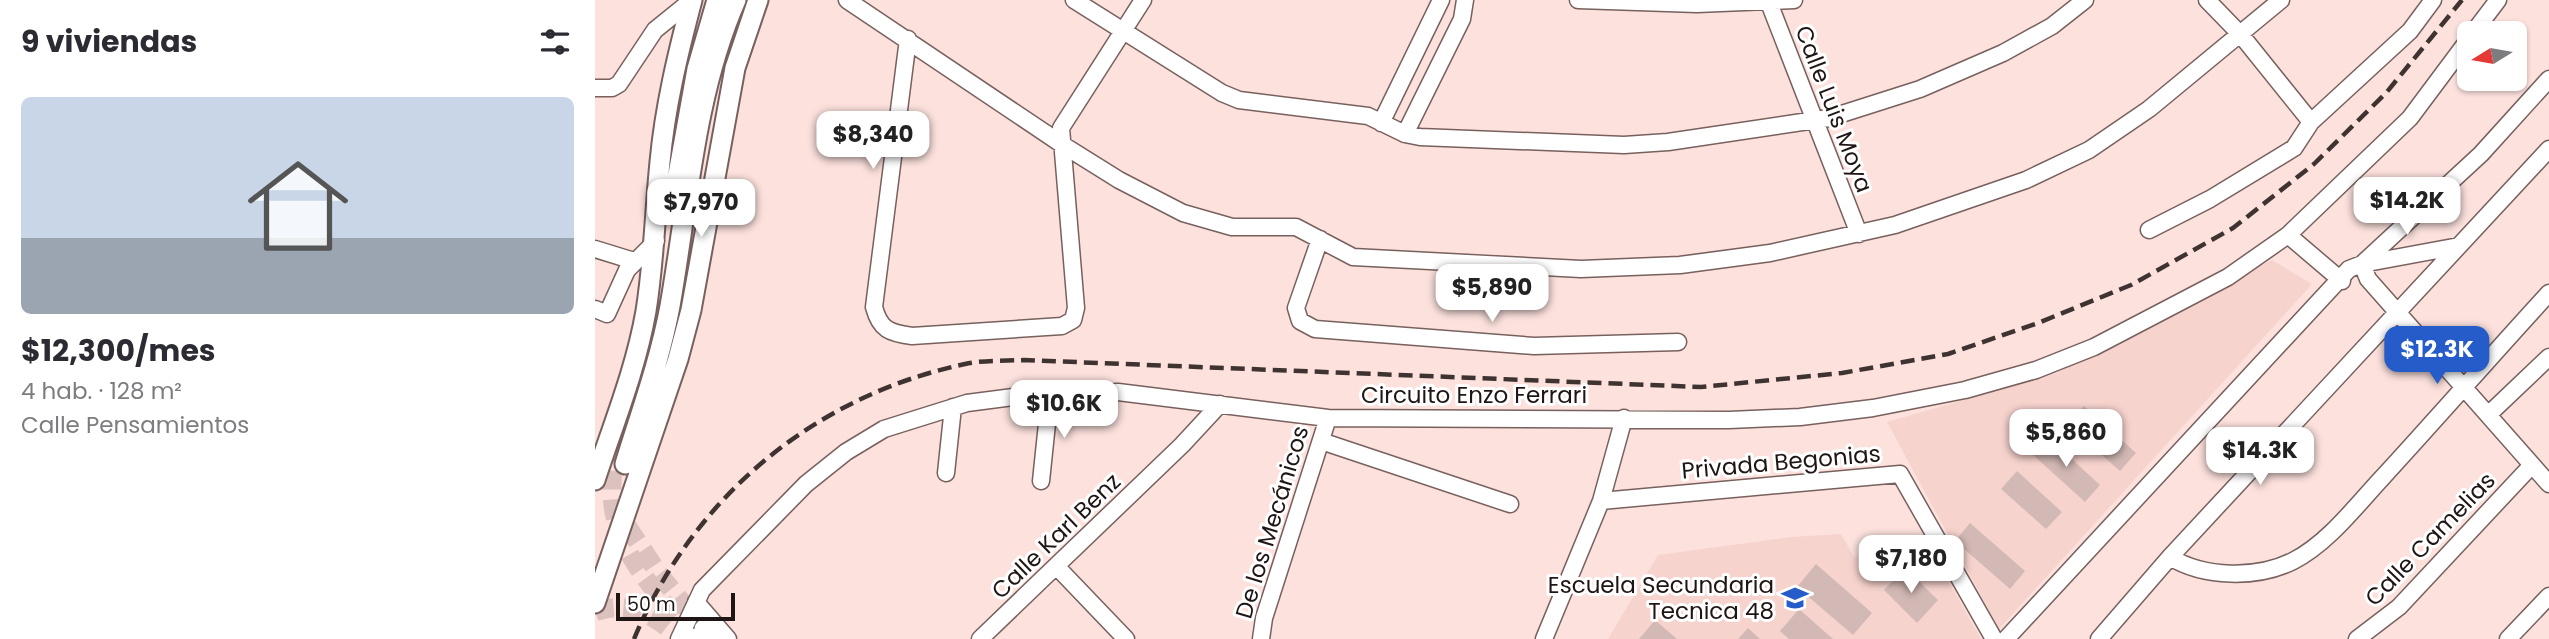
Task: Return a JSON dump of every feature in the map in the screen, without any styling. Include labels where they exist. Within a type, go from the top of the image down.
[{"type":"main road","points":[[595,480],[638,343],[656,241],[662,149],[673,75],[692,0]]},
{"type":"main road","points":[[618,442],[657,309],[684,129],[717,0]]},
{"type":"main road","points":[[625,464],[661,348],[707,87],[723,31],[736,0]]},
{"type":"main road","points":[[595,601],[604,555],[685,335],[735,68],[758,0]]},
{"type":"street","points":[[595,88],[611,88],[619,83],[655,30],[692,0]]},
{"type":"street","points":[[847,0],[1063,145],[1119,180],[1183,213],[1231,227],[1296,227],[1353,257],[1581,269],[1680,265],[1770,253],[1859,234],[1950,207],[2026,180],[2089,150],[2149,109],[2281,0]]},
{"type":"street","points":[[1074,0],[1122,32],[1239,100],[1368,116],[1405,134],[1420,137],[1624,145],[1668,142],[1813,118],[1829,118],[1920,89],[2003,53],[2052,26],[2085,0]]},
{"type":"street","points":[[908,39],[874,307],[878,321],[889,333],[912,336],[1062,326],[1073,320],[1076,308],[1061,128],[1143,0]]},
{"type":"street","points":[[1381,123],[1441,0]]},
{"type":"street","points":[[1405,134],[1462,19],[1465,0]]},
{"type":"street","points":[[1578,0],[1794,0]]},
{"type":"street","points":[[2207,0],[2241,35],[2311,122]]},
{"type":"street","points":[[2149,230],[2266,167],[2294,148],[2311,122],[2410,31],[2433,0]]},
{"type":"street","points":[[2482,21],[2498,0]]},
{"type":"street","name":"Calle Luis Moya","points":[[1768,1],[1859,234]]},
{"type":"street","name":"Circuito Enzo Ferrari","points":[[680,639],[702,590],[806,484],[846,452],[884,429],[953,407],[1050,395],[1118,392],[1328,418],[1800,417],[1873,408],[1965,390],[2036,370],[2094,347],[2228,277],[2288,235],[2410,118],[2457,55]]},
{"type":"street","points":[[2362,264],[2481,153],[2549,79]]},
{"type":"street","points":[[2102,638],[2171,557],[2549,149]]},
{"type":"street","points":[[2288,235],[2342,281]]},
{"type":"street","points":[[1320,239],[1296,308],[1300,321],[1315,329],[1534,346],[1678,342]]},
{"type":"street","points":[[595,309],[607,314],[634,261],[656,241]]},
{"type":"street","points":[[2006,639],[2350,270],[2362,264],[2459,246]]},
{"type":"street","points":[[595,249],[634,261]]},
{"type":"street","points":[[2362,264],[2368,279],[2549,484]]},
{"type":"street","points":[[2171,557],[2186,567],[2238,574],[2274,568],[2298,558],[2350,513],[2549,293]]},
{"type":"street","points":[[2488,415],[2549,358]]},
{"type":"street","points":[[1041,481],[1050,395]]},
{"type":"street","name":"Calle Karl Benz","points":[[980,639],[1182,445],[1220,404]]},
{"type":"street","points":[[946,473],[953,407]]},
{"type":"street","name":"De los Mecánicos","points":[[1261,639],[1264,618],[1328,418]]},
{"type":"street","points":[[1543,639],[1601,501],[1624,418]]},
{"type":"street","points":[[1321,441],[1510,504]]},
{"type":"street","name":"Calle Camelias","points":[[2357,639],[2399,607],[2532,465]]},
{"type":"street","name":"Privada Begonias","points":[[1601,501],[1900,474],[1994,639]]},
{"type":"street","points":[[1057,567],[1126,639]]},
{"type":"street","points":[[2508,639],[2549,596]]},
{"type":"street","points":[[696,602],[728,639]]},
{"type":"shaded area","points":[[2272,260],[2312,284],[1999,629],[1887,422],[2057,373]]},
{"type":"shaded area","name":"Escuela Secundaria Tecnica 48","points":[[1841,534],[1854,557],[1927,543],[1981,639],[1608,639],[1658,555],[1791,537]]},
{"type":"building","points":[[2084,406],[2136,453],[2120,471],[2068,425]]},
{"type":"building","points":[[2048,437],[2100,485],[2085,502],[2032,454]]},
{"type":"building","points":[[2017,471],[2062,512],[2046,529],[2001,489]]},
{"type":"building","points":[[1970,523],[2025,571],[2010,589],[1955,541]]},
{"type":"building","points":[[1816,564],[1872,613],[1853,635],[1797,587]]},
{"type":"building","points":[[1905,568],[1938,600],[1917,623],[1884,590]]},
{"type":"building","points":[[1799,609],[1833,639],[1789,639],[1780,631]]},
{"type":"building","points":[[1655,620],[1677,639],[1639,639]]},
{"type":"building","points":[[1748,628],[1760,639],[1738,639]]},
{"type":"tunnel","points":[[618,442],[612,475],[613,503],[618,527],[627,550],[640,571],[692,638]]},
{"type":"tunnel","points":[[627,526],[659,574],[704,629]]},
{"type":"tunnel","points":[[595,612],[607,608],[641,612],[662,623],[680,639]]},
{"type":"railway","points":[[634,639],[659,588],[689,541],[725,498],[765,460],[809,428],[858,400],[910,379],[965,364],[1024,360],[1701,387],[1842,373],[1948,354],[2038,323],[2131,285],[2233,228],[2314,164],[2386,93],[2462,0]]},
{"type":"place","name":"Escuela Secundaria Tecnica 48","points":[[1795,598]]}]
